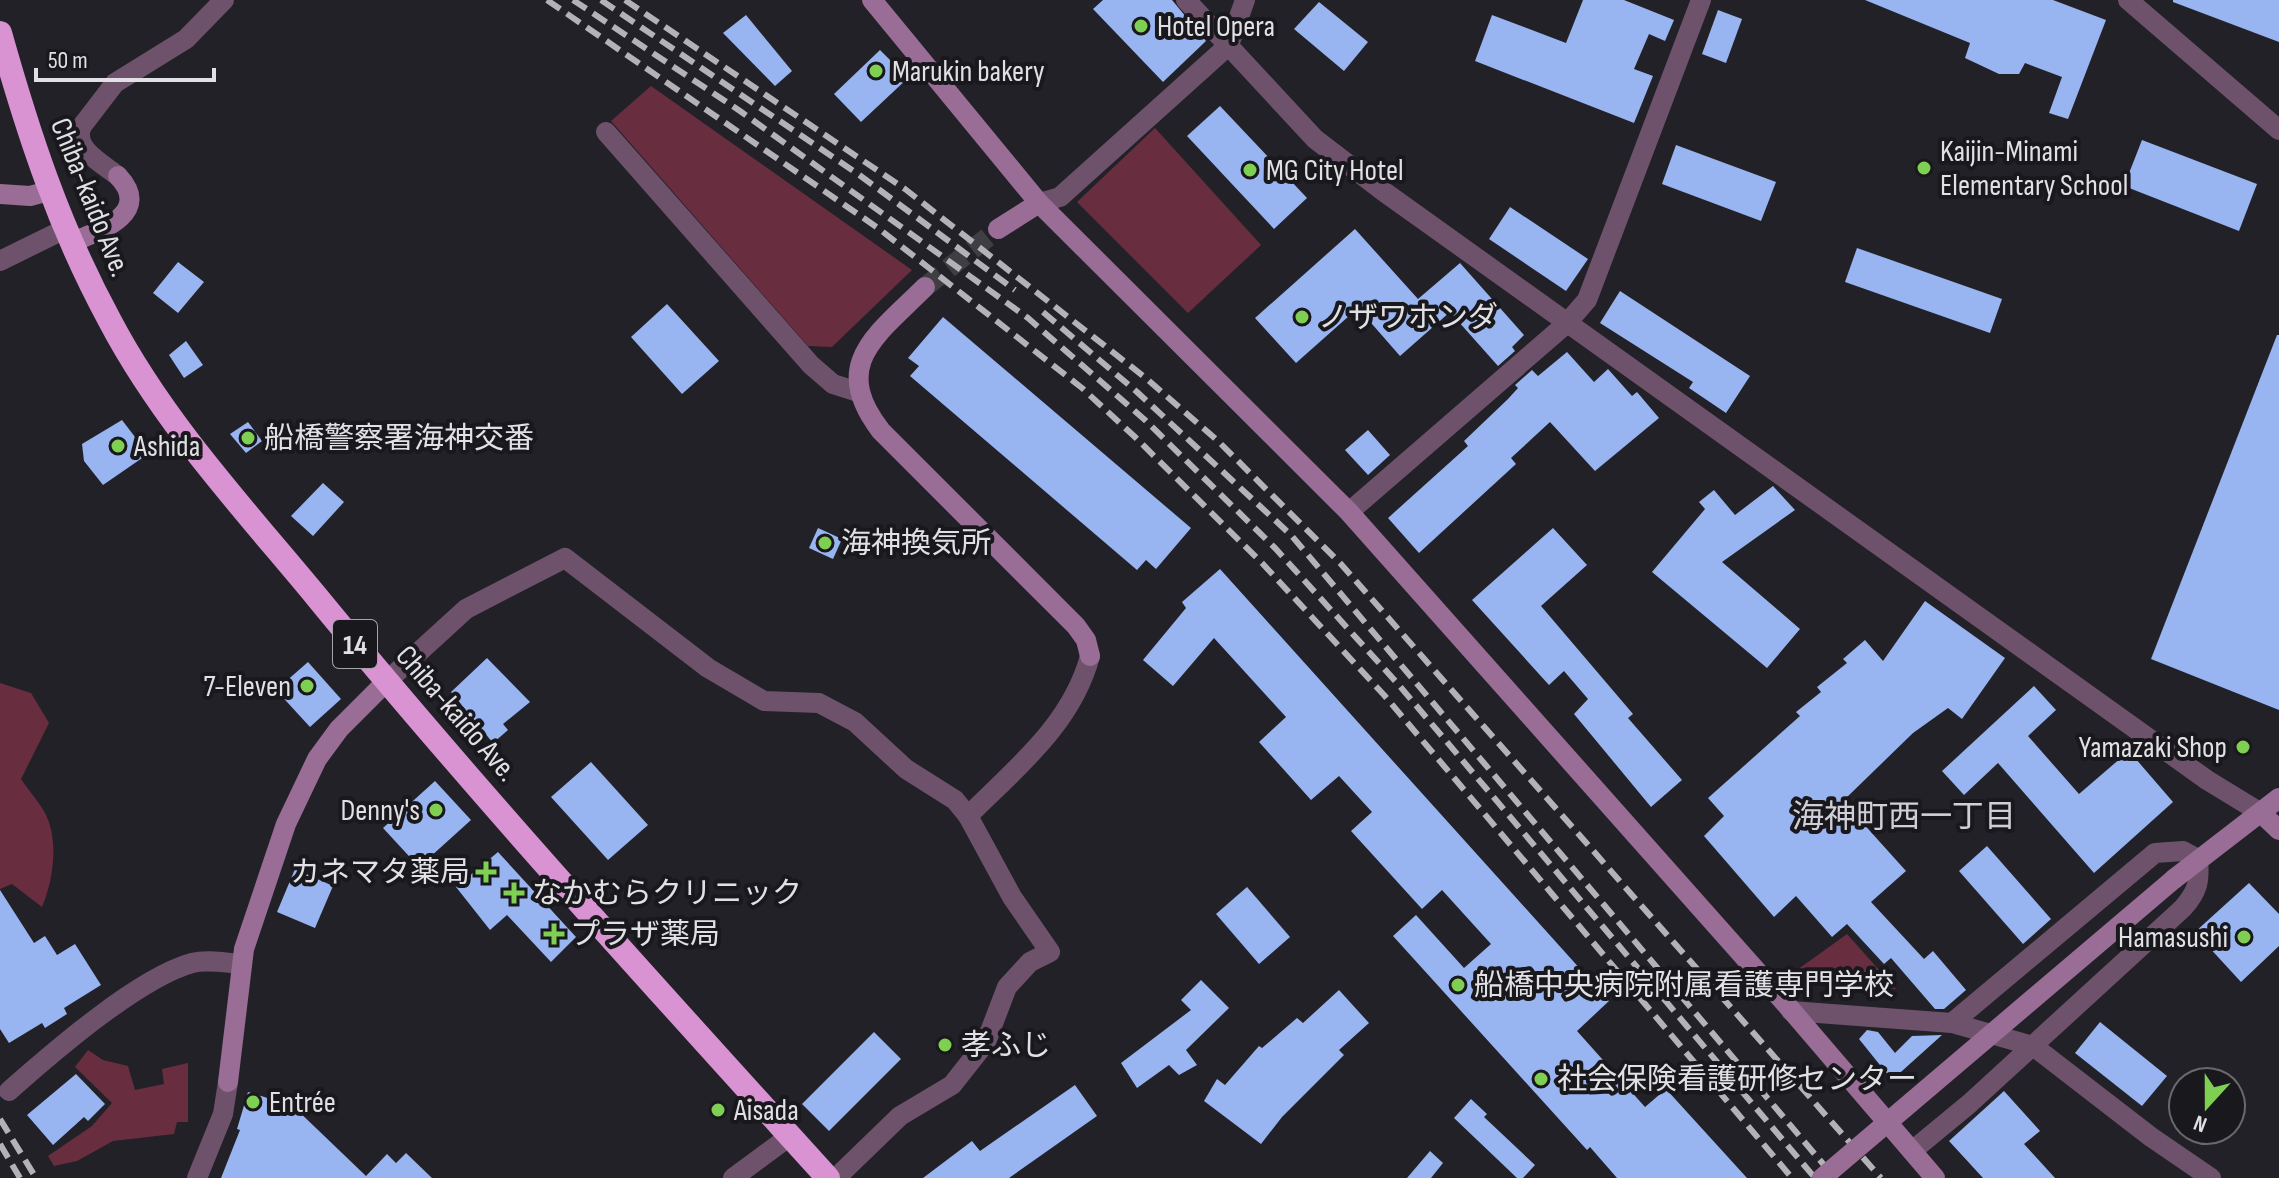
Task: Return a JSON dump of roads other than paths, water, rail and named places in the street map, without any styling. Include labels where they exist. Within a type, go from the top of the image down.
[{"type":"highway","name":"Chiba-kaido Ave.","points":[[0,33],[33,149],[68,236],[111,324],[177,425],[386,682],[703,1044],[828,1178]]},
{"type":"street","points":[[872,0],[1039,203],[1349,512],[1935,1178]]},
{"type":"street","points":[[1186,0],[1315,139],[1566,324],[2207,780],[2261,813],[2279,830]]},
{"type":"street","points":[[998,229],[1039,203],[1060,197],[1229,45],[1245,0]]},
{"type":"street","points":[[1349,512],[1566,324],[1596,283],[1701,0]]},
{"type":"street","points":[[2128,0],[2279,130]]},
{"type":"street","points":[[0,261],[68,236],[116,223],[130,201],[128,187],[80,144],[78,134],[115,83],[186,39],[216,3]]},
{"type":"street","points":[[606,132],[811,365],[833,384],[858,392]]},
{"type":"street","points":[[0,194],[30,196],[49,191]]},
{"type":"street","points":[[925,287],[864,354],[857,373],[863,408],[881,431],[1076,626],[1086,640],[1090,656],[1084,677],[1056,728],[968,816]]},
{"type":"street","points":[[197,1178],[223,1114],[242,964],[286,824],[317,759],[339,729],[466,609],[565,558],[708,668],[764,701],[819,703],[855,722],[906,769],[955,800],[968,816],[1012,897],[1050,952],[1030,962],[1007,987],[986,1042],[952,1085],[900,1116],[836,1178]]},
{"type":"street","points":[[1822,1178],[2198,859],[2279,798]]},
{"type":"street","points":[[1952,1023],[2155,853],[2183,851],[2198,859]]},
{"type":"street","points":[[1912,1151],[2033,1046],[2195,895],[2200,881],[2198,859]]},
{"type":"street","points":[[9,1091],[52,1053],[163,974],[196,962],[242,964]]},
{"type":"street","points":[[1791,1011],[1952,1023],[2033,1046],[2151,1137],[2211,1178]]},
{"type":"street","points":[[733,1178],[790,1136]]},
{"type":"tunnel","points":[[925,287],[998,229]]},
{"type":"railway","points":[[547,0],[878,228],[1082,388],[1135,437],[1262,563],[1384,695],[1792,1178]]},
{"type":"railway","points":[[573,0],[740,111],[1028,318],[1145,420],[1275,548],[1398,684],[1815,1178]]},
{"type":"railway","points":[[601,0],[858,174],[1015,290]]},
{"type":"railway","points":[[625,0],[905,189],[1147,379],[1218,441],[1340,563],[1881,1178]]},
{"type":"railway","points":[[1043,312],[1137,392],[1291,535],[1835,1178]]},
{"type":"railway","points":[[0,1119],[36,1178]]},
{"type":"railway","points":[[0,1144],[20,1178]]},
{"type":"place","name":"Hotel Opera","points":[[1141,26]]},
{"type":"place","name":"Marukin bakery","points":[[876,71]]},
{"type":"place","name":"Kaijin-Minami Elementary School","points":[[1924,168]]},
{"type":"place","name":"MG City Hotel","points":[[1250,170]]},
{"type":"place","name":"ノザワホンダ","points":[[1302,317]]},
{"type":"place","name":"船橋警察署海神交番","points":[[248,438]]},
{"type":"place","name":"Ashida","points":[[118,446]]},
{"type":"place","name":"海神換気所","points":[[825,543]]},
{"type":"place","name":"7-Eleven","points":[[307,686]]},
{"type":"place","name":"Yamazaki Shop","points":[[2243,747]]},
{"type":"place","name":"Denny's","points":[[436,810]]},
{"type":"place","name":"カネマタ薬局","points":[[486,872]]},
{"type":"place","name":"なかむらクリニック","points":[[514,893]]},
{"type":"place","name":"プラザ薬局","points":[[554,934]]},
{"type":"place","name":"Hamasushi","points":[[2244,937]]},
{"type":"place","name":"船橋中央病院附属看護専門学校","points":[[1458,985]]},
{"type":"place","name":"孝ふじ","points":[[945,1045]]},
{"type":"place","name":"社会保険看護研修センター","points":[[1541,1079]]},
{"type":"place","name":"Entrée","points":[[253,1102]]},
{"type":"place","name":"Aisada","points":[[718,1110]]},
{"type":"district","name":"海神町西一丁目","points":[[1904,816]]}]
